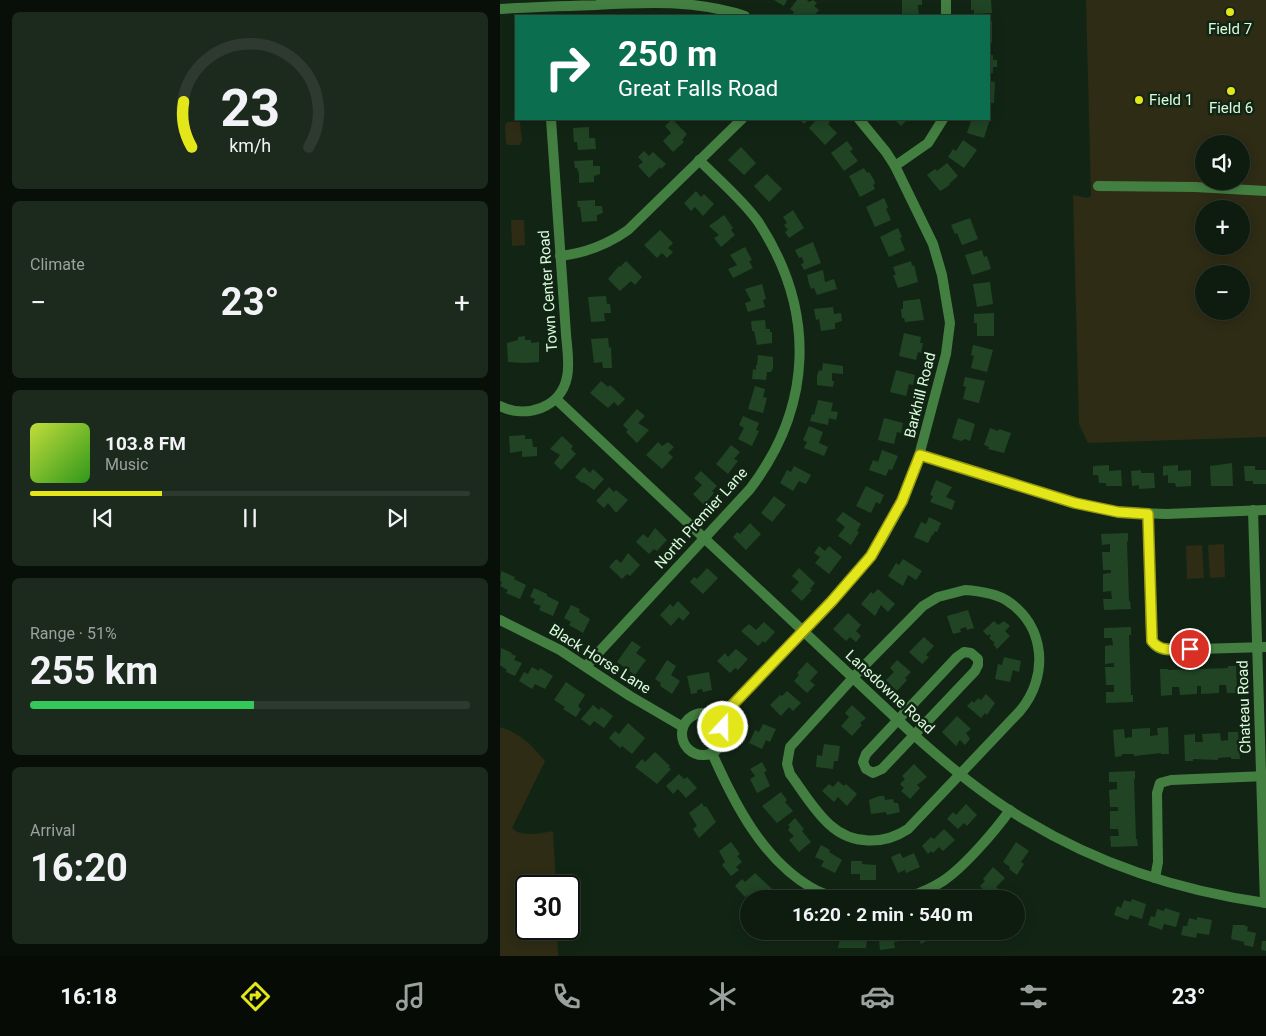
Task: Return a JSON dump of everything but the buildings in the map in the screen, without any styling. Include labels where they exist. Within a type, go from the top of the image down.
[{"type":"street","points":[[946,0],[946,15]]},
{"type":"street","points":[[507,6],[544,12],[671,2],[700,4],[730,10],[742,15]]},
{"type":"street","name":"Town Center Road","points":[[551,120],[568,370],[565,385],[556,399]]},
{"type":"street","points":[[560,256],[588,251],[615,240],[652,208],[741,120]]},
{"type":"street","name":"Barkhill Road","points":[[718,720],[803,632],[859,571],[876,548],[902,501],[920,455],[946,354],[950,323],[942,274],[933,244],[895,166],[860,120]]},
{"type":"street","points":[[895,166],[928,143],[942,120]]},
{"type":"street","name":"North Premier Lane","points":[[586,666],[750,489],[776,451],[784,433],[796,393],[800,348],[798,323],[793,298],[782,264],[758,222],[699,160]]},
{"type":"street","points":[[1098,186],[1195,187],[1266,191]]},
{"type":"street","points":[[500,406],[511,411],[529,412],[543,408],[556,399]]},
{"type":"street","name":"Lansdowne Road","points":[[556,399],[803,632],[960,775],[1010,810],[1043,830],[1111,863],[1155,878],[1210,893],[1266,903]]},
{"type":"street","points":[[920,455],[1075,503],[1118,512],[1148,514],[1266,510]]},
{"type":"street","name":"Chateau Road","points":[[1253,510],[1262,647],[1266,903]]},
{"type":"street","points":[[1148,514],[1151,635],[1153,643],[1165,650],[1262,647]]},
{"type":"street","points":[[974,590],[1005,600],[1014,607],[1029,624],[1037,644],[1040,664],[1037,684],[1027,704],[960,775],[913,825],[903,833],[875,841],[857,839],[840,833],[831,826],[790,774],[787,764],[788,752],[800,735],[916,612],[938,596],[957,591],[974,590]]},
{"type":"street","name":"Black Horse Lane","points":[[500,620],[537,638],[586,666],[630,696],[683,727]]},
{"type":"street","points":[[964,652],[974,654],[978,662],[975,671],[915,736],[879,772],[873,773],[866,770],[863,762],[866,754],[957,657],[964,652]]},
{"type":"street","points":[[700,714],[709,714],[718,720],[723,727],[724,738],[720,747],[712,753],[703,755],[690,751],[683,741],[682,732],[689,719],[700,714]]},
{"type":"street","points":[[712,753],[732,798],[745,819],[773,855],[791,873],[816,890]]},
{"type":"street","points":[[1155,878],[1158,862],[1157,793],[1160,784],[1171,780],[1264,776]]},
{"type":"street","points":[[927,890],[950,876],[992,833],[1010,810]]},
{"type":"shaded area","points":[[1086,0],[1266,0],[1266,437],[1088,443],[1079,424],[1073,195],[1087,198],[1091,196]]},
{"type":"shaded area","points":[[507,122],[520,122],[522,141],[519,145],[508,145],[506,143],[505,125]]},
{"type":"shaded area","points":[[511,220],[524,220],[525,245],[512,246]]},
{"type":"shaded area","points":[[1224,544],[1225,577],[1210,578],[1208,545]]},
{"type":"shaded area","points":[[1202,545],[1204,578],[1187,579],[1186,546]]},
{"type":"shaded area","points":[[500,727],[525,740],[545,761],[512,828],[526,834],[553,831],[555,875],[515,875],[515,940],[557,940],[558,956],[500,956]]},
{"type":"place","name":"Field 7","points":[[1230,12]]},
{"type":"place","name":"Field 6","points":[[1231,91]]},
{"type":"place","name":"Field 1","points":[[1139,100]]},
{"type":"route","points":[[723,727],[718,720],[832,601],[871,556],[893,520],[910,485],[920,455],[1075,503],[1118,512],[1148,514],[1152,641],[1157,647],[1162,649],[1190,649]]}]
